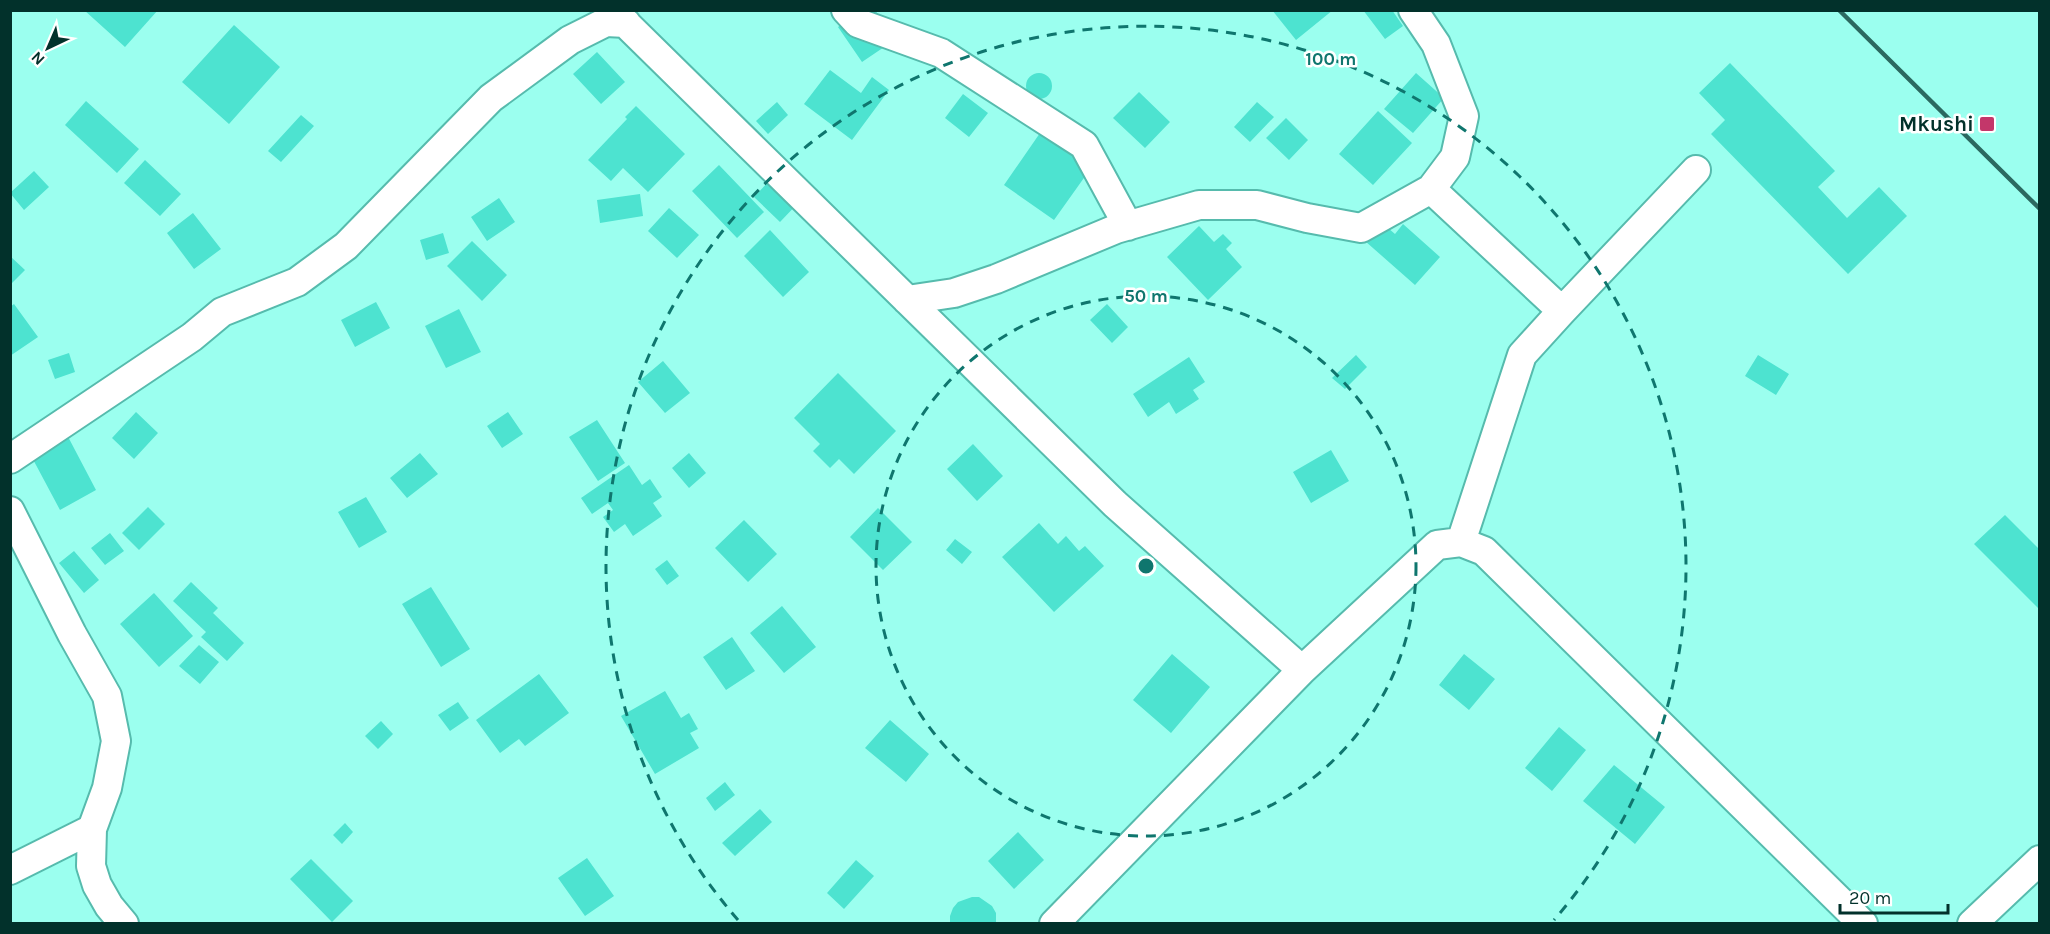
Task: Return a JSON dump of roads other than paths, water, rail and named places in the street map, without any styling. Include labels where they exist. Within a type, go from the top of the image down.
[{"type":"street","points":[[846,10],[858,23],[941,53],[1084,145],[1128,226]]},
{"type":"street","points":[[907,300],[954,293],[996,279],[1128,226],[1199,205],[1257,205],[1307,218],[1361,228],[1431,189],[1455,157],[1464,116],[1436,44],[1413,10]]},
{"type":"street","points":[[10,459],[192,337],[222,312],[297,282],[346,246],[492,98],[570,40],[619,17],[1115,504],[1302,669]]},
{"type":"street","points":[[1461,542],[1522,356],[1696,170]]},
{"type":"street","points":[[1431,189],[1562,311]]},
{"type":"street","points":[[10,511],[72,634],[107,696],[116,741],[107,789],[92,829],[91,866],[97,885],[109,906],[124,924]]},
{"type":"street","points":[[1054,924],[1302,669],[1437,544],[1461,542],[1484,551],[1863,924]]},
{"type":"street","points":[[10,870],[92,829]]},
{"type":"street","points":[[1972,924],[2040,860]]},
{"type":"railway","points":[[1839,10],[2040,209]]},
{"type":"place","name":"Mkushi","points":[[1987,124]]}]
